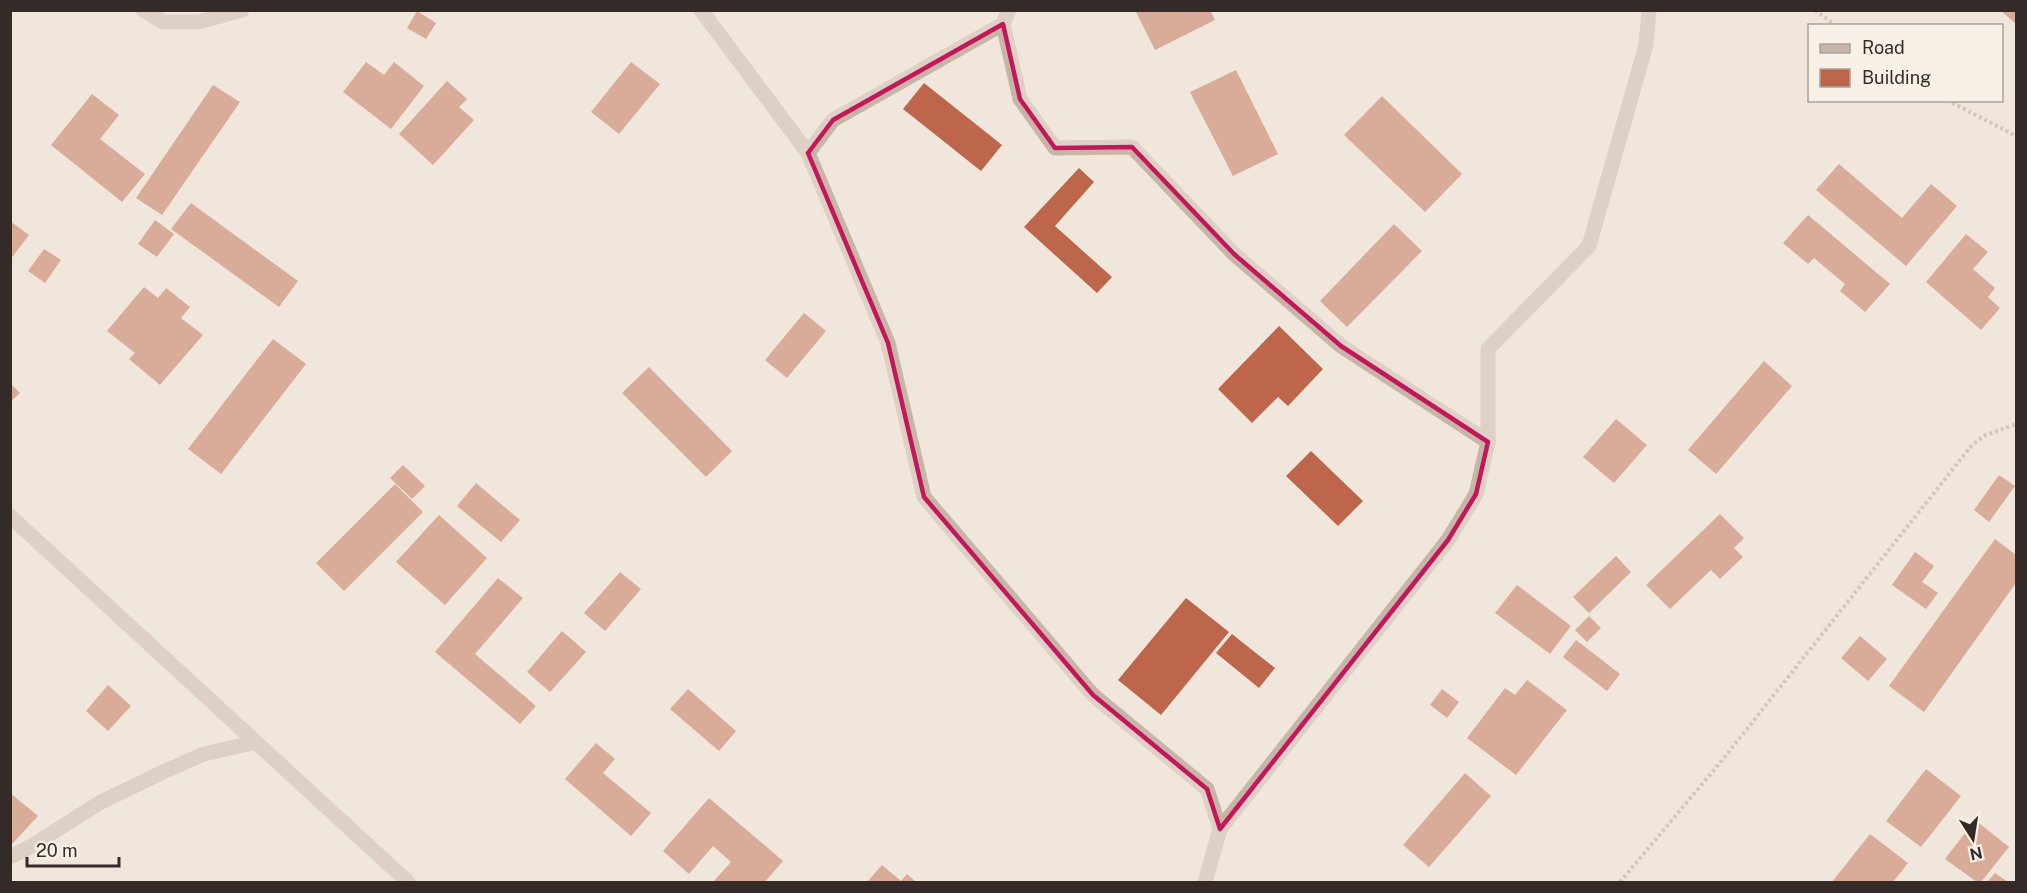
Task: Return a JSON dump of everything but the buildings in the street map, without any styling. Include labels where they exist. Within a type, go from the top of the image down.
[{"type":"street","points":[[143,10],[163,21],[198,22],[242,10]]},
{"type":"street","points":[[701,10],[808,153],[888,343],[924,497],[1093,695],[1207,789],[1220,829]]},
{"type":"street","points":[[1205,882],[1220,829],[1448,540],[1476,494],[1488,442],[1488,349],[1589,246],[1646,45],[1649,10]]},
{"type":"street","points":[[808,153],[833,120],[1006,17],[1020,99],[1055,148],[1132,147],[1234,254],[1341,346],[1488,442]]},
{"type":"street","points":[[10,516],[408,882]]},
{"type":"street","points":[[10,857],[101,802],[163,772],[204,754],[256,742]]},
{"type":"path","points":[[1815,10],[1833,24]]},
{"type":"path","points":[[1951,102],[2016,136]]},
{"type":"path","points":[[1620,882],[1724,758],[1972,445],[1986,435],[2016,424]]},
{"type":"highlighted area","points":[[1003,24],[1020,99],[1055,148],[1132,147],[1234,254],[1341,346],[1488,442],[1476,494],[1448,540],[1220,829],[1207,789],[1093,695],[924,497],[888,343],[808,153],[833,120]]}]
